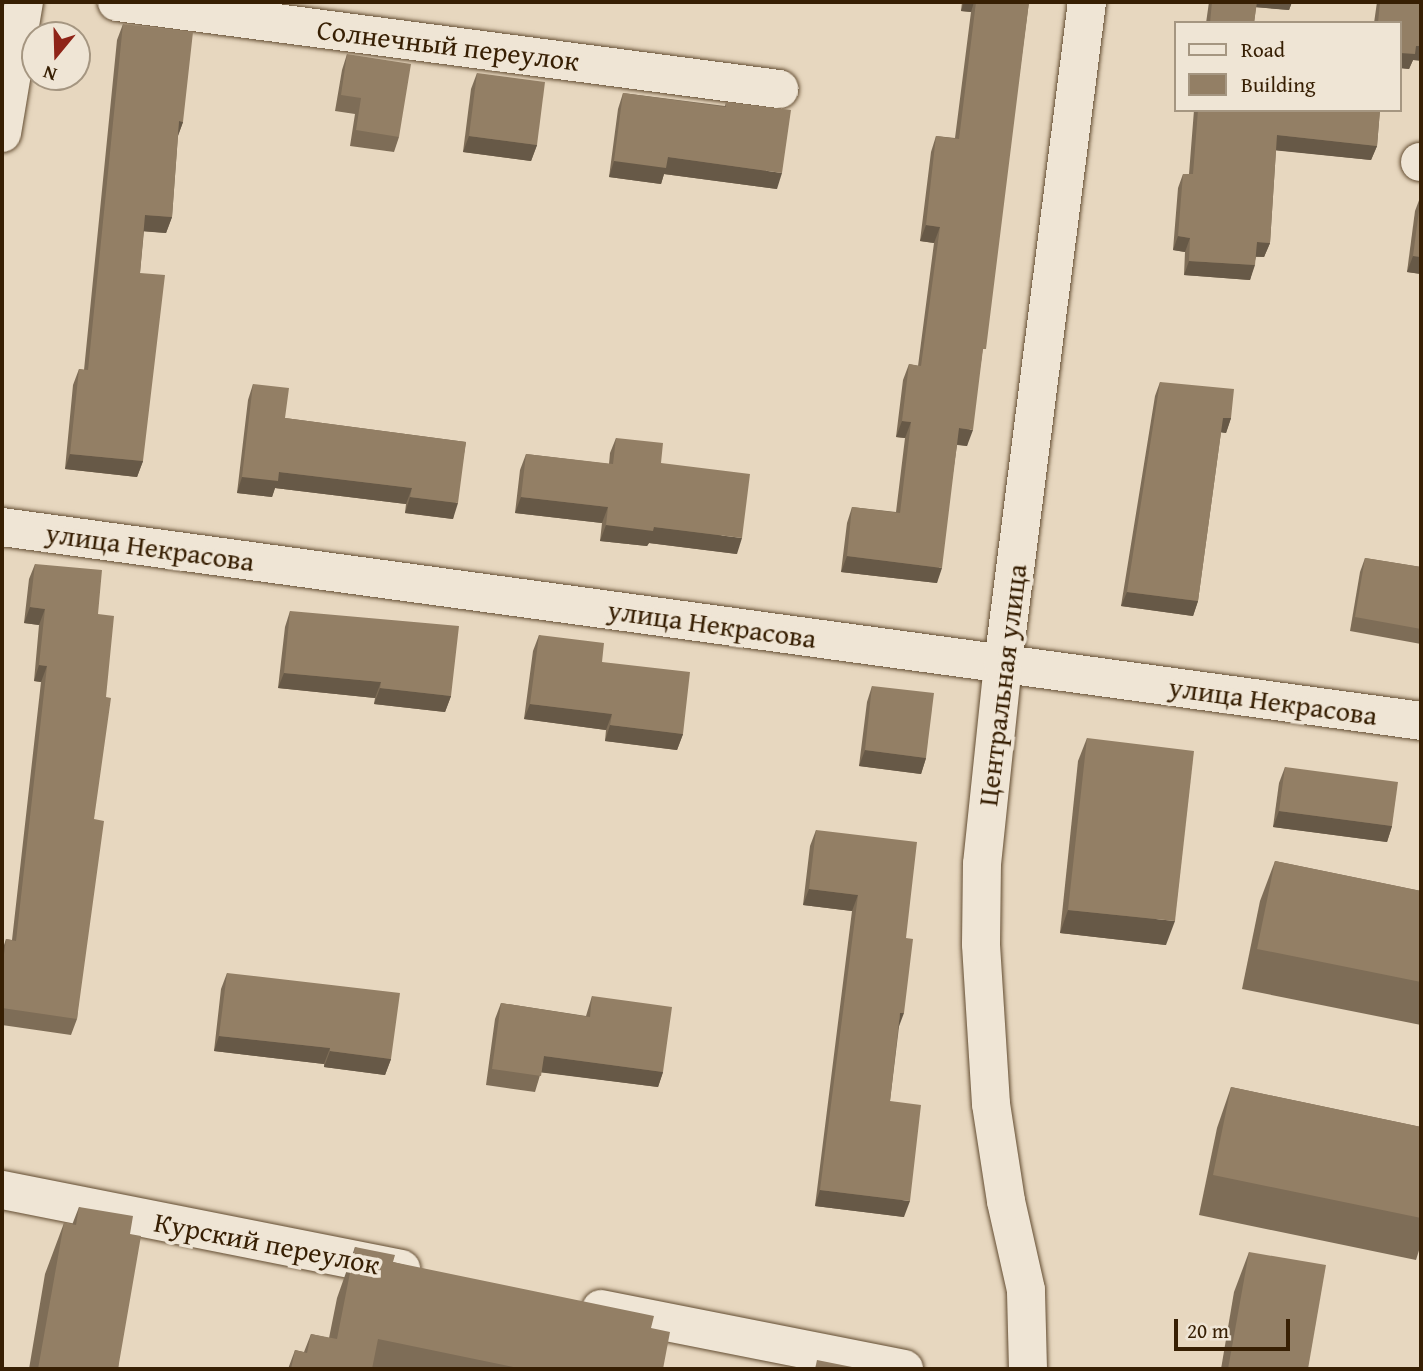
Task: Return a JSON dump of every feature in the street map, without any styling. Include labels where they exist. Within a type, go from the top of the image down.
[{"type":"street","points":[[2,133],[24,2]]},
{"type":"street","name":"Солнечный переулок","points":[[117,2],[779,89]]},
{"type":"street","name":"Центральная улица","points":[[1028,1369],[1026,1290],[1006,1201],[991,1104],[981,944],[982,864],[1003,664],[1087,2]]},
{"type":"street","name":"улица Некрасова","points":[[2,527],[1421,722]]},
{"type":"street","name":"Курский переулок","points":[[2,1190],[437,1276]]},
{"type":"street","points":[[560,1301],[904,1369]]},
{"type":"building","points":[[976,2],[1029,2],[986,349],[983,349],[973,430],[959,428],[942,568],[847,556],[852,507],[900,513],[911,422],[902,421],[909,364],[921,366],[940,227],[926,225],[936,136],[959,139]]},
{"type":"building","points":[[1212,2],[1257,2],[1254,21],[1210,21]]},
{"type":"building","points":[[1380,2],[1421,2],[1421,46],[1416,46],[1415,54],[1402,53],[1402,21],[1378,21]]},
{"type":"building","points":[[123,24],[193,32],[183,122],[179,121],[172,217],[145,215],[140,273],[165,275],[143,461],[70,454],[79,369],[88,370]]},
{"type":"building","points":[[347,54],[411,64],[399,137],[356,130],[361,98],[341,95]]},
{"type":"building","points":[[477,73],[545,82],[537,145],[469,136]]},
{"type":"building","points":[[623,93],[726,107],[726,102],[791,110],[782,173],[668,157],[666,168],[614,161]]},
{"type":"building","points":[[1198,112],[1380,112],[1377,146],[1277,135],[1270,243],[1257,242],[1255,265],[1189,261],[1190,238],[1178,236],[1183,174],[1193,174]]},
{"type":"building","points":[[1421,195],[1421,257],[1413,256]]},
{"type":"building","points":[[1160,382],[1234,389],[1231,418],[1223,418],[1198,601],[1127,592]]},
{"type":"building","points":[[253,384],[289,388],[285,418],[466,442],[458,503],[410,497],[412,488],[279,472],[278,481],[242,477]]},
{"type":"building","points":[[616,438],[663,443],[661,463],[750,474],[742,538],[654,527],[653,531],[606,525],[608,507],[521,497],[526,454],[613,464]]},
{"type":"building","points":[[1365,558],[1421,567],[1421,629],[1355,617]]},
{"type":"building","points":[[35,564],[102,570],[98,614],[114,616],[106,697],[111,698],[94,819],[104,821],[77,1019],[2,1008],[2,969],[6,939],[16,941],[47,666],[39,665],[45,609],[30,607]]},
{"type":"building","points":[[290,611],[459,626],[451,696],[380,688],[381,682],[284,673]]},
{"type":"building","points":[[539,635],[604,643],[602,662],[690,672],[683,734],[610,725],[612,714],[530,704]]},
{"type":"building","points":[[872,686],[934,693],[926,758],[865,750]]},
{"type":"building","points":[[1087,738],[1194,751],[1175,921],[1068,910]]},
{"type":"building","points":[[1285,767],[1398,782],[1392,826],[1279,811]]},
{"type":"building","points":[[816,830],[917,842],[906,938],[913,939],[904,1013],[900,1013],[890,1101],[921,1105],[910,1201],[820,1190],[858,895],[809,889]]},
{"type":"building","points":[[1275,861],[1421,891],[1421,982],[1257,949]]},
{"type":"building","points":[[227,973],[400,993],[391,1059],[330,1051],[330,1048],[219,1036]]},
{"type":"building","points":[[592,996],[672,1007],[663,1072],[544,1056],[541,1076],[492,1069],[501,1003],[590,1017]]},
{"type":"building","points":[[1231,1087],[1421,1127],[1421,1218],[1213,1175]]},
{"type":"building","points":[[79,1207],[133,1216],[130,1234],[141,1236],[118,1369],[38,1369],[64,1223],[76,1225]]},
{"type":"building","points":[[355,1247],[395,1255],[393,1262],[654,1316],[651,1328],[670,1332],[663,1369],[523,1369],[378,1339],[372,1369],[291,1369],[295,1350],[307,1353],[311,1334],[337,1339]]},
{"type":"building","points":[[1249,1252],[1326,1265],[1308,1369],[1228,1369]]},
{"type":"building","points":[[817,1360],[862,1369],[815,1369]]}]
